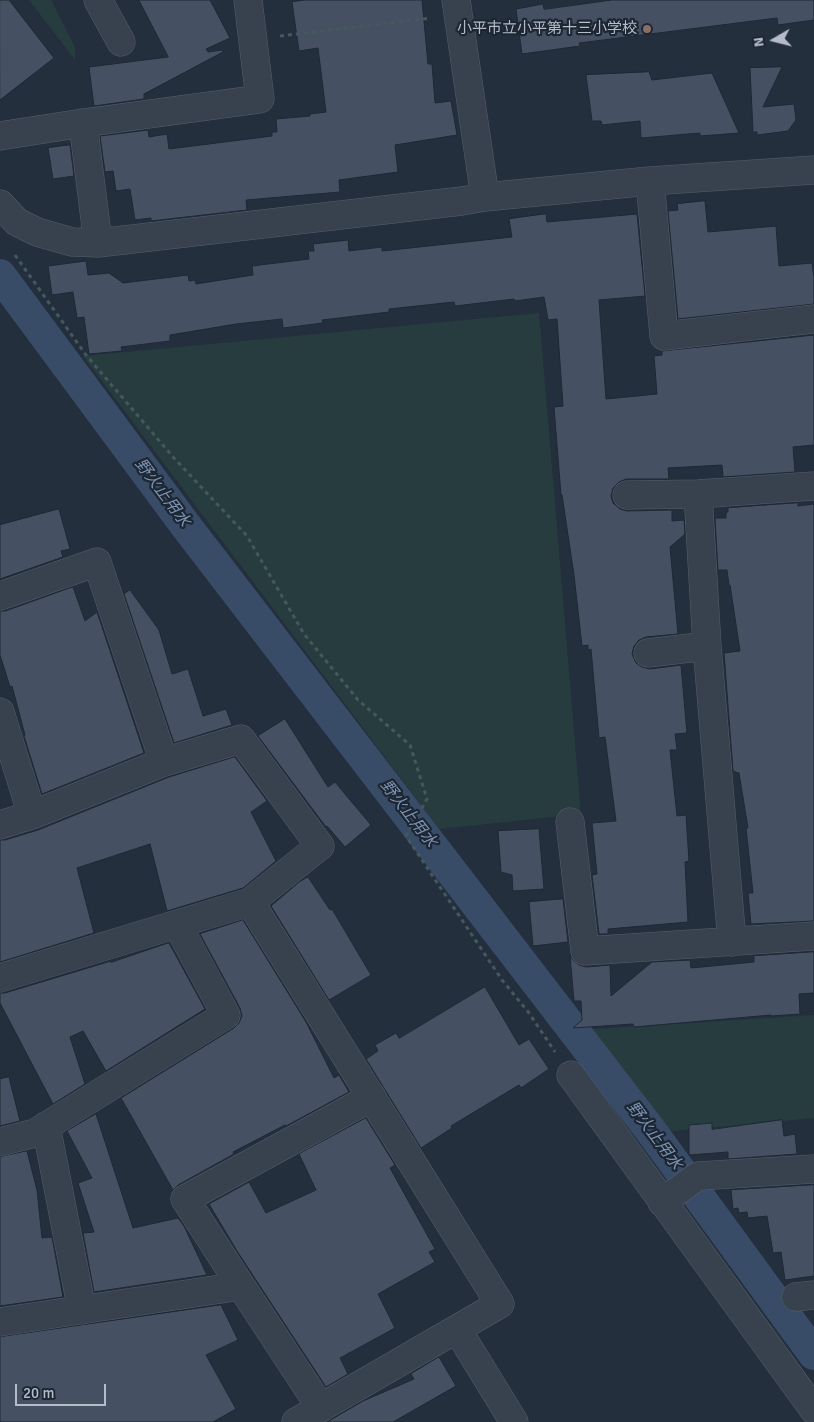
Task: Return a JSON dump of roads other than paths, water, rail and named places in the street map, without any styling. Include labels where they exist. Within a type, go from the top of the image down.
[{"type":"street","points":[[98,0],[121,42]]},
{"type":"street","points":[[0,136],[260,99],[248,0]]},
{"type":"street","points":[[456,0],[485,197]]},
{"type":"street","points":[[82,123],[98,243]]},
{"type":"street","points":[[0,204],[16,222],[37,232],[72,242],[98,243],[485,197],[650,181],[814,170]]},
{"type":"street","points":[[650,181],[664,336],[814,320]]},
{"type":"street","points":[[627,495],[698,494],[814,486]]},
{"type":"street","points":[[698,494],[707,646],[732,942]]},
{"type":"street","points":[[0,596],[97,562],[164,762]]},
{"type":"street","points":[[648,653],[707,646]]},
{"type":"street","points":[[0,712],[32,815]]},
{"type":"street","points":[[0,826],[164,762],[241,739],[320,846],[250,902],[0,978]]},
{"type":"street","points":[[570,822],[584,951],[814,936]]},
{"type":"street","points":[[250,902],[500,1304],[296,1422]]},
{"type":"street","points":[[0,1142],[35,1133],[226,1015],[177,924]]},
{"type":"street","points":[[571,1075],[667,1198],[814,1410]]},
{"type":"street","points":[[320,1408],[185,1199],[372,1097]]},
{"type":"street","points":[[46,1126],[82,1310]]},
{"type":"street","points":[[667,1198],[698,1176],[814,1169]]},
{"type":"street","points":[[0,1322],[241,1286]]},
{"type":"street","points":[[458,1330],[514,1422]]},
{"type":"waterway","name":"野火止用水","points":[[0,275],[186,526],[651,1131],[814,1354]]},
{"type":"place","name":"小平市立小平第十三小学校","points":[[647,29]]}]
